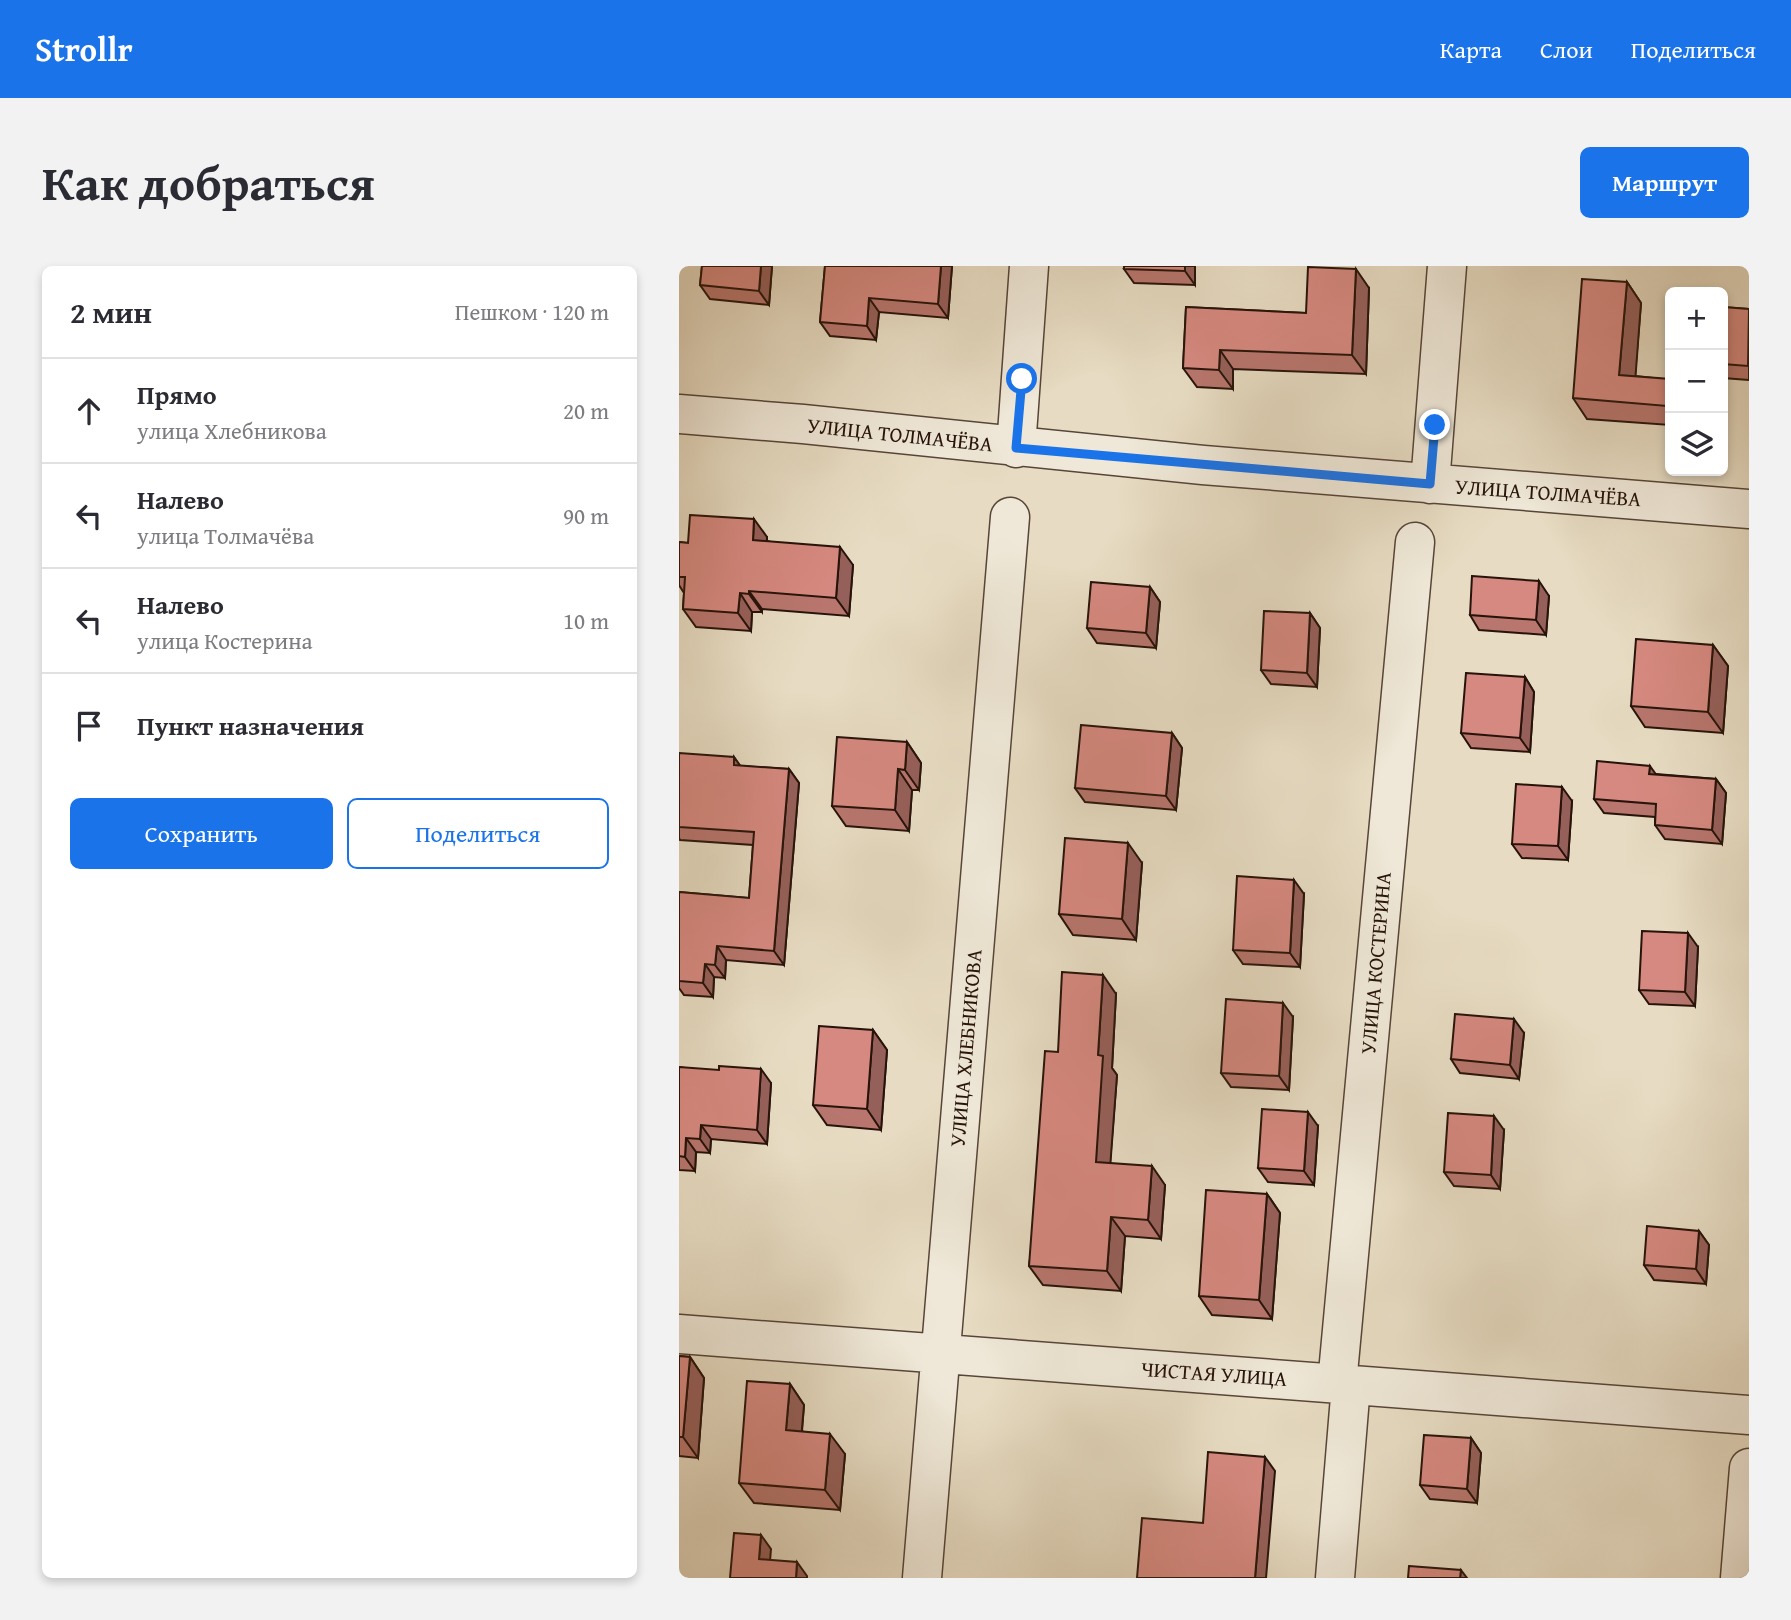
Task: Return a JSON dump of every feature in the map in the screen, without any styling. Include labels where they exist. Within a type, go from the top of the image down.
[{"type":"street","points":[[1016,448],[1029,266]]},
{"type":"street","points":[[1430,484],[1447,266]]},
{"type":"street","name":"УЛИЦА ТОЛМАЧЁВА","points":[[679,414],[803,424],[1016,448],[1749,509]]},
{"type":"street","name":"УЛИЦА ХЛЕБНИКОВА","points":[[922,1578],[1010,517]]},
{"type":"street","name":"УЛИЦА КОСТЕРИНА","points":[[1335,1578],[1344,1384],[1415,542]]},
{"type":"street","name":"ЧИСТАЯ УЛИЦА","points":[[679,1334],[1749,1415]]},
{"type":"street","points":[[1740,1578],[1749,1468]]},
{"type":"building","points":[[702,266],[761,266],[759,291],[700,285]]},
{"type":"building","points":[[825,266],[941,266],[938,304],[869,298],[867,326],[820,322]]},
{"type":"building","points":[[1124,266],[1185,266],[1185,271],[1124,269]]},
{"type":"building","points":[[1308,267],[1356,269],[1352,355],[1220,350],[1219,370],[1183,368],[1186,307],[1306,313]]},
{"type":"building","points":[[1582,279],[1627,282],[1619,375],[1665,379],[1665,406],[1573,398]]},
{"type":"building","points":[[1728,307],[1749,309],[1748,366],[1728,364]]},
{"type":"building","points":[[690,515],[754,519],[753,540],[840,547],[836,598],[749,591],[749,594],[740,593],[738,613],[683,609],[685,577],[679,577],[679,542],[688,543]]},
{"type":"building","points":[[1472,576],[1539,581],[1536,620],[1470,615]]},
{"type":"building","points":[[1091,582],[1150,587],[1146,633],[1087,628]]},
{"type":"building","points":[[1264,611],[1310,613],[1307,673],[1261,670]]},
{"type":"building","points":[[1636,639],[1713,645],[1708,712],[1631,706]]},
{"type":"building","points":[[1466,673],[1525,677],[1520,738],[1461,733]]},
{"type":"building","points":[[1081,725],[1172,733],[1166,796],[1075,788]]},
{"type":"building","points":[[837,737],[907,742],[905,770],[898,769],[895,810],[832,806]]},
{"type":"building","points":[[679,753],[734,757],[734,765],[789,769],[774,951],[717,946],[715,965],[705,964],[703,983],[679,981],[679,892],[749,898],[754,832],[679,827]]},
{"type":"building","points":[[1597,761],[1650,766],[1649,774],[1716,779],[1712,830],[1655,825],[1656,804],[1594,799]]},
{"type":"building","points":[[1516,784],[1562,787],[1558,846],[1512,844]]},
{"type":"building","points":[[1065,838],[1128,843],[1122,919],[1059,914]]},
{"type":"building","points":[[1237,876],[1294,880],[1290,953],[1233,950]]},
{"type":"building","points":[[1642,931],[1688,933],[1685,992],[1639,990]]},
{"type":"building","points":[[1062,972],[1103,975],[1098,1055],[1103,1056],[1096,1162],[1152,1166],[1148,1220],[1111,1217],[1107,1271],[1029,1266],[1045,1051],[1058,1052]]},
{"type":"building","points":[[1226,999],[1283,1003],[1279,1076],[1221,1073]]},
{"type":"building","points":[[1455,1014],[1514,1019],[1510,1065],[1451,1059]]},
{"type":"building","points":[[819,1026],[873,1030],[867,1109],[813,1105]]},
{"type":"building","points":[[719,1066],[761,1069],[757,1130],[701,1125],[700,1139],[686,1138],[685,1157],[679,1156],[679,1067],[719,1070]]},
{"type":"building","points":[[1262,1109],[1308,1112],[1304,1171],[1258,1168]]},
{"type":"building","points":[[1448,1113],[1494,1116],[1491,1175],[1444,1172]]},
{"type":"building","points":[[1206,1190],[1267,1194],[1259,1300],[1199,1296]]},
{"type":"building","points":[[1647,1226],[1699,1231],[1696,1269],[1644,1265]]},
{"type":"building","points":[[679,1356],[690,1357],[683,1437],[679,1437]]},
{"type":"building","points":[[747,1381],[790,1384],[786,1430],[830,1434],[825,1490],[739,1483]]},
{"type":"building","points":[[1424,1435],[1471,1438],[1467,1489],[1420,1485]]},
{"type":"building","points":[[1208,1452],[1265,1457],[1255,1578],[1137,1578],[1142,1518],[1203,1523]]},
{"type":"building","points":[[734,1533],[761,1535],[759,1559],[797,1562],[796,1578],[730,1578]]},
{"type":"building","points":[[1409,1566],[1461,1570],[1460,1578],[1408,1578]]},
{"type":"route","points":[[1022,379],[1016,448],[1430,484],[1435,425]]}]
